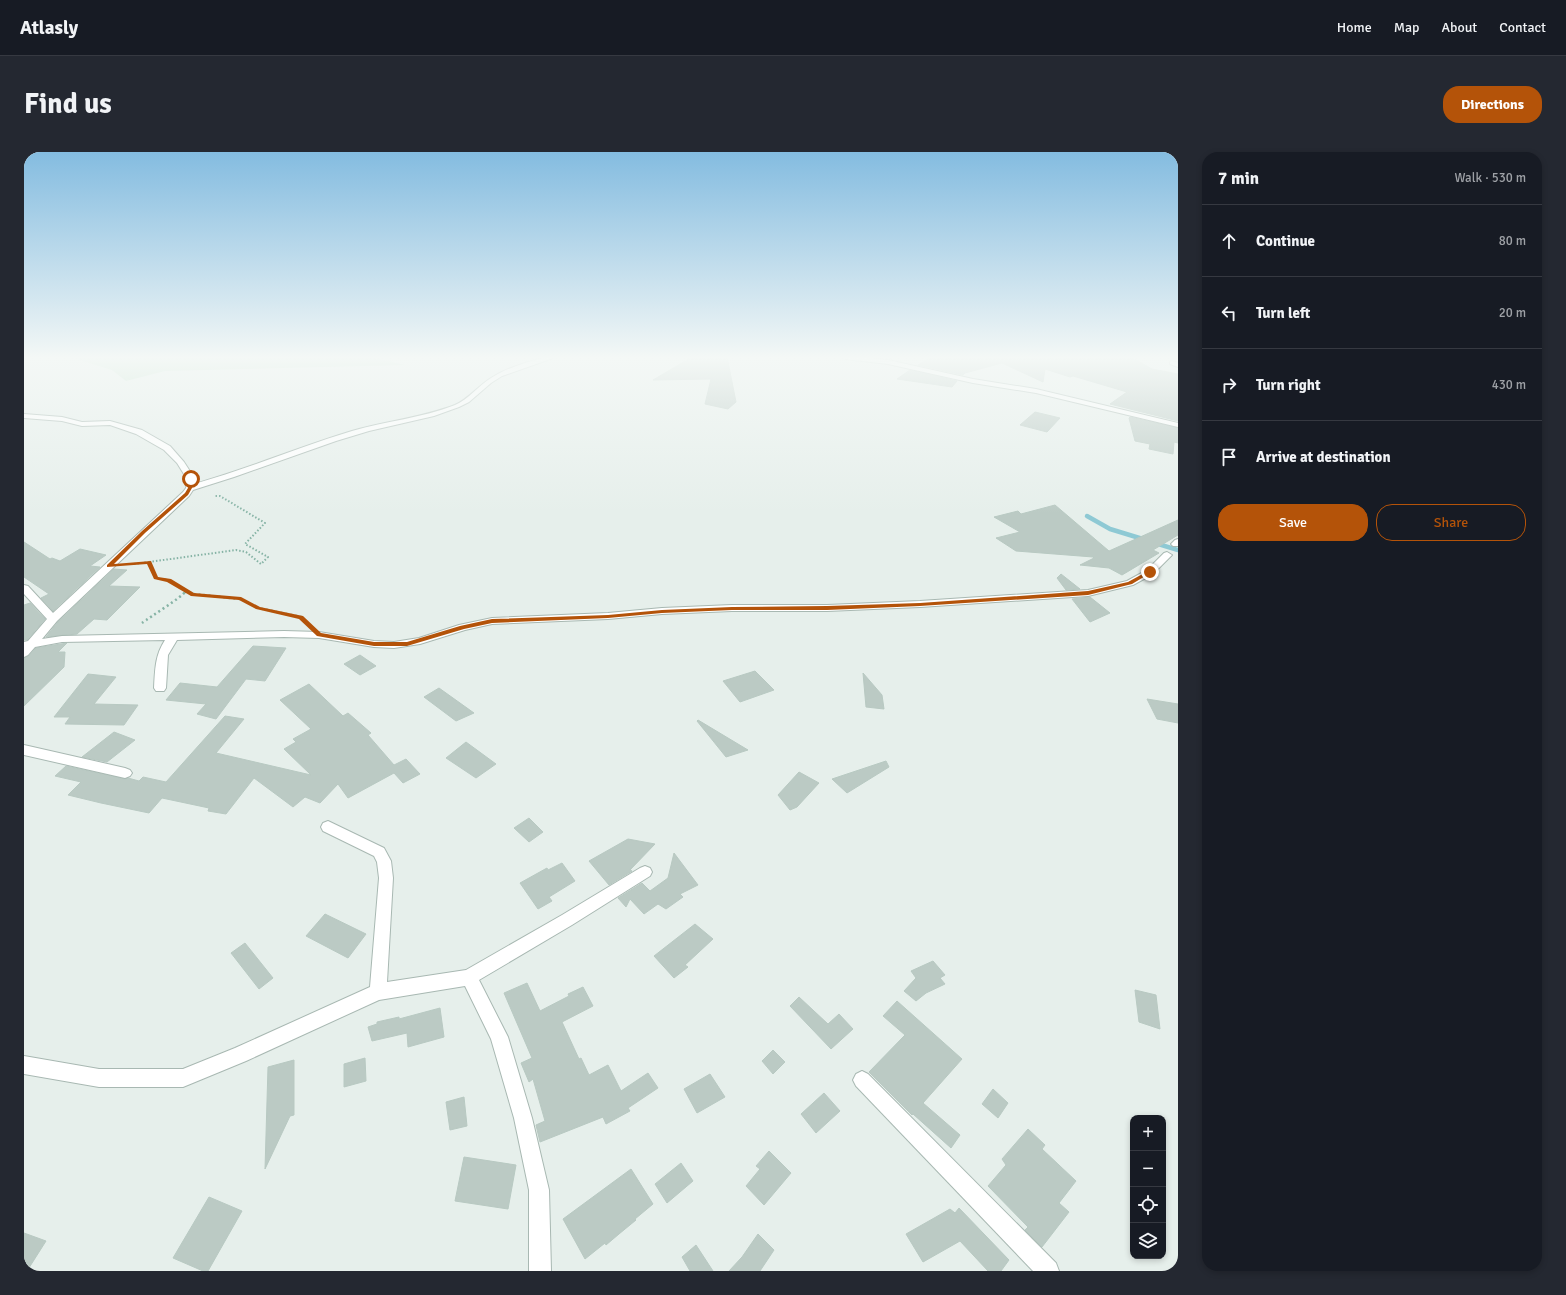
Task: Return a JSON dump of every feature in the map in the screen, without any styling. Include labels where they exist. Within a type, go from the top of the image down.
[{"type":"street","points":[[24,654],[28,644],[53,619],[188,491],[354,433],[382,425],[416,419],[448,409]]},
{"type":"street","points":[[1115,409],[1178,425]]},
{"type":"street","points":[[24,416],[62,419],[82,424],[105,423],[139,432],[167,448],[180,462],[191,479],[188,491]]},
{"type":"street","points":[[28,644],[62,639],[284,634],[319,635],[374,644],[400,645],[420,641],[462,627],[492,621],[608,616],[732,608],[827,608],[920,604],[1088,593],[1130,583],[1150,572],[1166,555],[1178,556]]},
{"type":"street","points":[[24,588],[53,619]]},
{"type":"street","points":[[160,688],[161,658],[165,647],[174,637]]},
{"type":"street","points":[[24,750],[125,773]]},
{"type":"street","points":[[328,827],[378,852],[384,861],[386,878],[378,992]]},
{"type":"street","points":[[24,1065],[99,1078],[182,1078],[240,1054],[378,992],[469,977],[567,920],[645,872]]},
{"type":"street","points":[[469,977],[498,1037],[522,1118],[539,1190],[540,1271]]},
{"type":"street","points":[[862,1080],[1048,1271]]},
{"type":"path","points":[[109,566],[236,550],[246,552],[261,564],[268,557],[245,544],[265,523],[220,496],[188,491]]},
{"type":"path","points":[[149,562],[155,578],[169,580],[193,594],[241,599],[258,608],[301,617],[319,635]]},
{"type":"path","points":[[123,638],[166,605],[183,596],[186,590]]},
{"type":"building","points":[[1131,409],[1178,409],[1178,421]]},
{"type":"building","points":[[1035,412],[1060,418],[1047,432],[1020,425]]},
{"type":"building","points":[[1130,417],[1178,428],[1178,443],[1174,442],[1173,454],[1149,449],[1150,444],[1135,441]]},
{"type":"building","points":[[1055,505],[1109,551],[1178,520],[1178,535],[1153,550],[1159,553],[1122,575],[1109,568],[1080,565],[1094,558],[1093,557],[1016,551],[996,538],[1020,532],[994,517],[1018,511],[1021,514]]},
{"type":"building","points":[[24,542],[50,559],[52,558],[60,561],[80,549],[106,555],[90,566],[100,567],[53,611],[41,598],[49,594],[24,577]]},
{"type":"building","points":[[114,569],[127,570],[109,586],[140,587],[107,620],[94,619],[77,634],[46,637],[58,622]]},
{"type":"building","points":[[1061,574],[1080,589],[1066,590],[1057,578]]},
{"type":"building","points":[[1090,597],[1110,613],[1090,622],[1072,599]]},
{"type":"building","points":[[30,603],[45,619],[27,640],[24,640],[24,605]]},
{"type":"building","points":[[67,643],[58,652],[65,652],[64,667],[24,706],[24,658],[29,656],[36,648]]},
{"type":"building","points":[[253,646],[286,648],[265,681],[246,679],[216,719],[197,714],[206,704],[166,700],[180,683],[217,687]]},
{"type":"building","points":[[360,655],[376,666],[360,675],[344,664]]},
{"type":"building","points":[[755,671],[774,690],[740,702],[723,681]]},
{"type":"building","points":[[863,673],[882,695],[884,709],[866,707]]},
{"type":"building","points":[[88,674],[116,677],[94,704],[138,705],[124,725],[65,724],[70,717],[54,717]]},
{"type":"building","points":[[309,684],[343,716],[348,713],[371,733],[368,735],[394,765],[406,759],[420,774],[403,783],[394,773],[348,798],[338,784],[320,803],[305,797],[293,807],[254,778],[226,814],[208,811],[209,808],[162,798],[149,813],[101,803],[68,795],[81,782],[55,776],[66,766],[125,779],[128,778],[139,781],[143,777],[166,782],[225,716],[244,719],[216,753],[311,775],[284,749],[296,742],[293,739],[311,729],[280,700]]},
{"type":"building","points":[[439,688],[474,713],[456,721],[424,697]]},
{"type":"building","points":[[1147,699],[1178,704],[1178,723],[1157,719]]},
{"type":"building","points":[[698,720],[748,750],[726,757],[697,721]]},
{"type":"building","points":[[114,732],[135,740],[107,762],[82,757]]},
{"type":"building","points":[[466,742],[496,764],[476,778],[446,758]]},
{"type":"building","points":[[886,761],[889,767],[847,793],[832,779]]},
{"type":"building","points":[[799,772],[819,783],[797,807],[790,810],[778,795]]},
{"type":"building","points":[[529,818],[543,832],[529,842],[514,828]]},
{"type":"building","points":[[628,839],[655,844],[630,870],[632,871],[609,885],[589,861]]},
{"type":"building","points":[[674,853],[698,885],[680,894],[683,897],[666,909],[658,904],[644,914],[630,899],[626,907],[618,898],[642,883],[650,891],[668,878]]},
{"type":"building","points":[[562,863],[575,881],[549,897],[552,901],[538,909],[520,883],[547,868],[548,870]]},
{"type":"building","points":[[325,914],[366,934],[348,958],[306,936]]},
{"type":"building","points":[[695,924],[713,939],[685,965],[688,967],[674,978],[654,956]]},
{"type":"building","points":[[245,943],[273,978],[259,989],[231,953]]},
{"type":"building","points":[[933,961],[945,975],[940,978],[945,984],[926,993],[916,1001],[904,991],[916,978],[911,971]]},
{"type":"building","points":[[527,983],[540,1011],[583,987],[593,1006],[562,1022],[579,1059],[581,1058],[589,1075],[608,1065],[621,1091],[648,1073],[658,1088],[628,1108],[630,1111],[606,1124],[603,1117],[540,1142],[536,1125],[545,1121],[533,1079],[529,1082],[521,1063],[532,1058],[504,993]]},
{"type":"building","points":[[1135,990],[1156,995],[1160,1029],[1139,1022]]},
{"type":"building","points":[[799,997],[828,1024],[839,1014],[853,1029],[831,1049],[790,1006]]},
{"type":"building","points":[[897,1001],[962,1059],[923,1103],[960,1135],[951,1148],[913,1114],[912,1115],[869,1072],[905,1035],[883,1016]]},
{"type":"building","points":[[440,1008],[444,1037],[408,1047],[407,1033],[372,1041],[368,1027],[377,1024],[377,1022],[399,1017],[399,1019]]},
{"type":"building","points":[[773,1050],[785,1062],[773,1074],[762,1061]]},
{"type":"building","points":[[365,1058],[366,1081],[344,1087],[344,1064]]},
{"type":"building","points":[[294,1060],[294,1115],[290,1116],[265,1169],[268,1067]]},
{"type":"building","points":[[710,1074],[725,1097],[697,1113],[684,1089]]},
{"type":"building","points":[[993,1089],[1008,1103],[998,1118],[982,1104]]},
{"type":"building","points":[[824,1093],[840,1111],[816,1133],[801,1114]]},
{"type":"building","points":[[464,1097],[467,1126],[450,1130],[446,1102]]},
{"type":"building","points":[[1028,1129],[1045,1145],[1042,1149],[1076,1181],[1059,1203],[1069,1212],[1042,1247],[1025,1230],[1028,1227],[988,1186],[1006,1165],[1002,1159]]},
{"type":"building","points":[[769,1151],[791,1173],[764,1205],[746,1186],[760,1169],[756,1166]]},
{"type":"building","points":[[464,1157],[516,1165],[508,1209],[455,1201]]},
{"type":"building","points":[[681,1163],[693,1181],[667,1203],[655,1184]]},
{"type":"building","points":[[631,1169],[653,1204],[606,1245],[605,1243],[585,1259],[563,1219]]},
{"type":"building","points":[[209,1197],[242,1211],[208,1271],[203,1271],[173,1258]]},
{"type":"building","points":[[959,1208],[1009,1260],[1001,1271],[988,1271],[960,1241],[923,1262],[906,1234],[950,1209],[955,1213]]},
{"type":"building","points":[[24,1233],[46,1241],[27,1271],[24,1271]]},
{"type":"building","points":[[758,1234],[774,1250],[760,1271],[729,1271],[742,1257]]},
{"type":"building","points":[[696,1245],[713,1271],[690,1271],[682,1257]]},
{"type":"waterway","points":[[1087,516],[1110,529],[1146,540]]},
{"type":"waterway","points":[[1155,543],[1178,550]]},
{"type":"route","points":[[191,479],[190,488],[186,494],[109,566],[149,562],[155,578],[169,580],[193,594],[241,599],[258,608],[301,617],[319,635],[358,640],[374,644],[407,644],[462,627],[492,621],[608,616],[732,608],[827,608],[920,604],[1088,593],[1130,583],[1150,572]]}]
